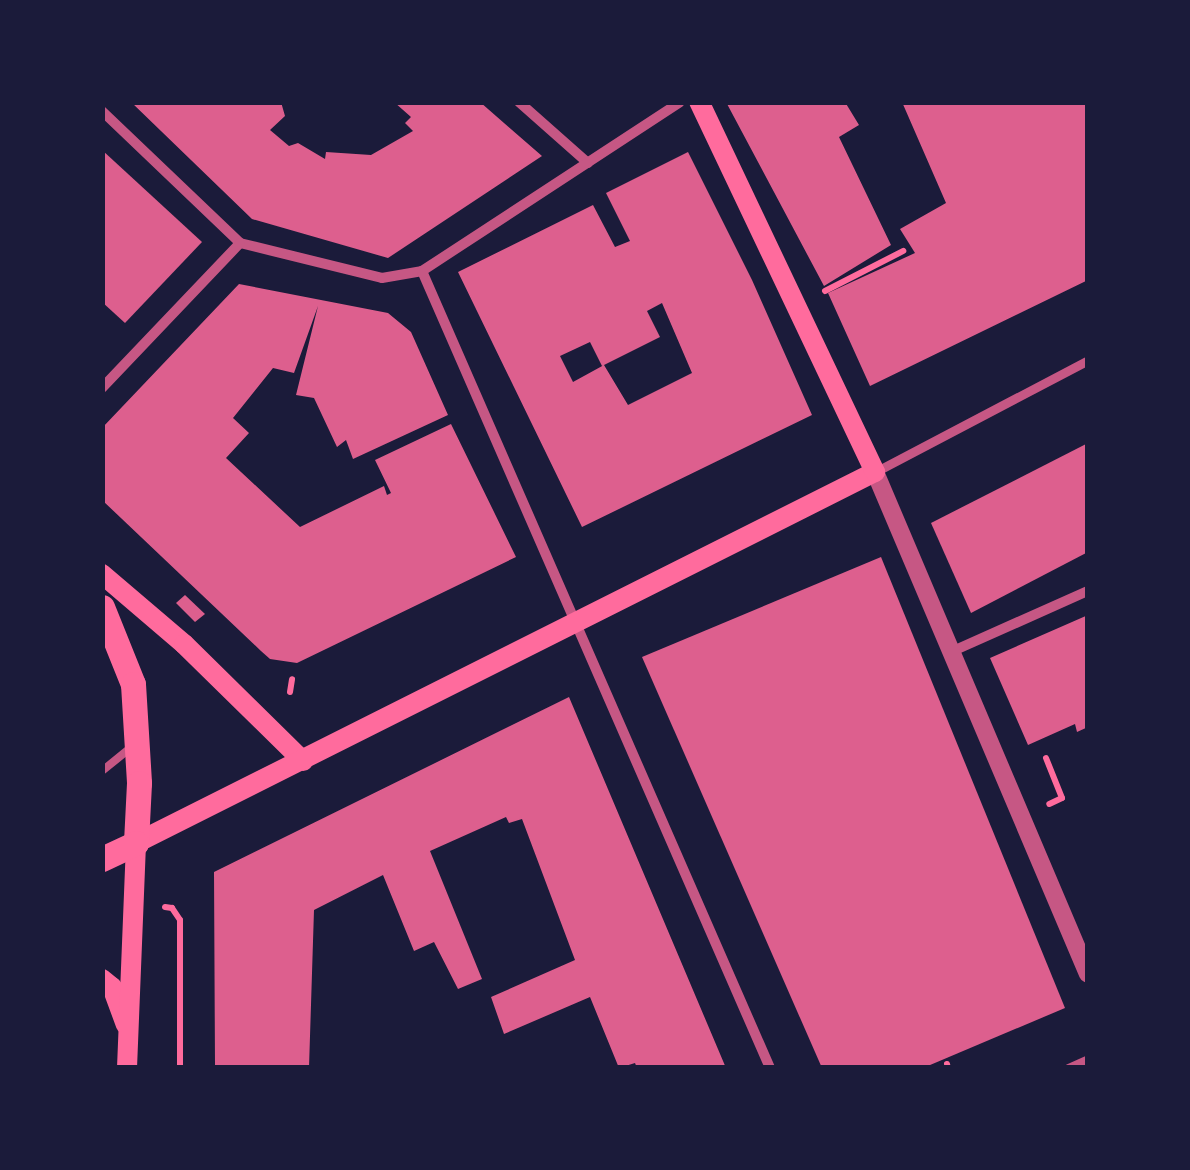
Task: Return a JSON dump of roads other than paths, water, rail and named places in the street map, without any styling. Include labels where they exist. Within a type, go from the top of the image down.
[{"type":"main road","points":[[102,860],[875,472],[699,102]]},
{"type":"main road","points":[[102,574],[184,644],[303,761]]},
{"type":"main road","points":[[102,607],[128,665],[138,732],[127,1068]]},
{"type":"main road","points":[[102,979],[112,987],[128,1033]]},
{"type":"street","points":[[519,102],[588,163]]},
{"type":"street","points":[[102,111],[240,243],[372,277],[422,271],[680,102]]},
{"type":"street","points":[[102,388],[240,243]]},
{"type":"street","points":[[422,271],[770,1068]]},
{"type":"street","points":[[1088,360],[875,472],[1088,974]]},
{"type":"street","points":[[953,652],[1088,591]]},
{"type":"street","points":[[1068,1068],[1088,1059]]},
{"type":"lane","points":[[102,771],[128,751],[138,732]]}]
